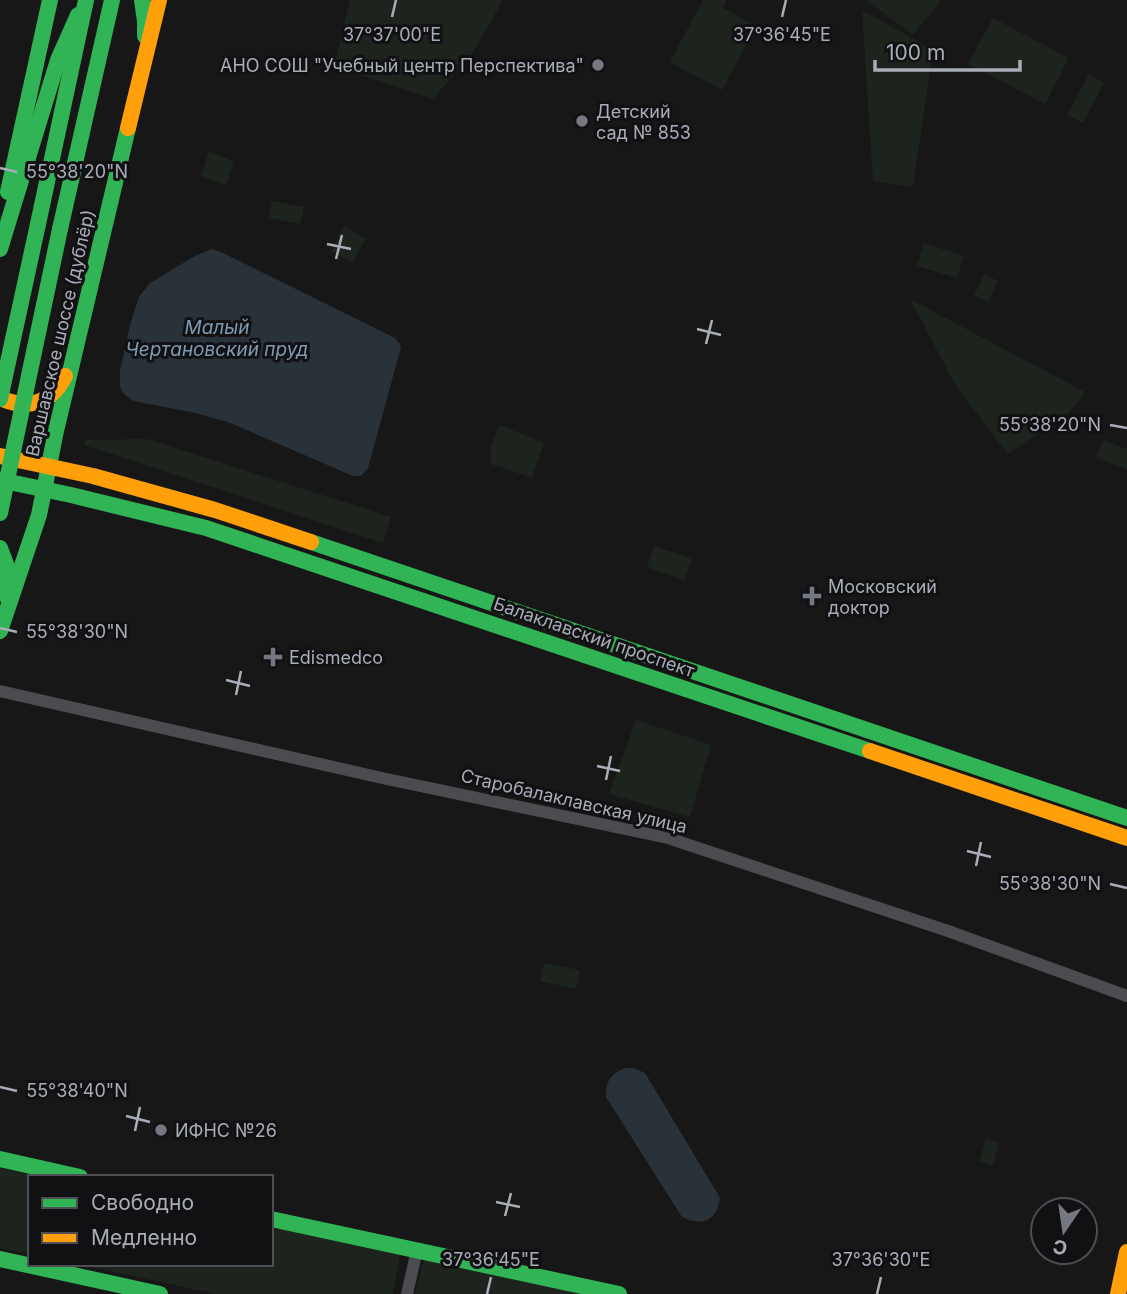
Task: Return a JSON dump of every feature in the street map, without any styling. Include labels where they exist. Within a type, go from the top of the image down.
[{"type":"main road","points":[[0,228],[50,0]]},
{"type":"main road","points":[[77,344],[62,385],[48,397],[40,402],[22,405],[0,399],[85,0]]},
{"type":"main road","points":[[0,249],[58,60],[85,0]]},
{"type":"main road","points":[[0,513],[60,229],[113,0]]},
{"type":"main road","points":[[142,0],[145,21],[144,66]]},
{"type":"main road","name":"Варшавское шоссе (дублёр)","points":[[1,628],[36,524],[159,0]]},
{"type":"main road","name":"Балаклавский проспект","points":[[0,456],[49,465],[215,510],[1127,818]]},
{"type":"main road","name":"Балаклавский проспект","points":[[0,480],[206,528],[1101,829],[1127,841]]},
{"type":"main road","points":[[0,548],[6,564],[1,628]]},
{"type":"main road","points":[[1106,811],[1127,813]]},
{"type":"main road","points":[[0,1159],[71,1175]]},
{"type":"main road","points":[[273,1219],[619,1294]]},
{"type":"main road","points":[[1118,1294],[1127,1252]]},
{"type":"main road","points":[[0,1259],[28,1265]]},
{"type":"main road","points":[[32,1266],[160,1294]]},
{"type":"street","points":[[116,505],[110,498],[110,489],[116,484],[124,484]]},
{"type":"street","points":[[465,614],[472,615],[479,609],[474,597]]},
{"type":"street","points":[[697,692],[690,685],[691,678],[697,674],[704,675]]},
{"type":"street","name":"Старобалаклавская улица","points":[[0,691],[382,778],[668,838],[947,931],[1127,996]]},
{"type":"street","points":[[407,1294],[417,1250]]},
{"type":"shaded area","points":[[350,0],[503,0],[475,49],[433,99],[334,66]]},
{"type":"shaded area","points":[[703,0],[727,0],[723,8],[756,26],[722,90],[670,62]]},
{"type":"shaded area","points":[[866,0],[941,0],[913,35]]},
{"type":"shaded area","points":[[862,10],[933,50],[913,187],[873,181]]},
{"type":"shaded area","points":[[993,18],[1069,58],[1045,104],[968,64]]},
{"type":"shaded area","points":[[1089,74],[1104,83],[1083,123],[1067,115]]},
{"type":"shaded area","points":[[209,151],[234,162],[226,185],[201,176]]},
{"type":"shaded area","points":[[272,201],[304,207],[300,224],[269,218]]},
{"type":"shaded area","points":[[344,226],[366,239],[352,263],[331,251]]},
{"type":"shaded area","points":[[924,243],[964,256],[957,278],[917,266]]},
{"type":"shaded area","points":[[984,274],[998,281],[988,302],[974,296]]},
{"type":"shaded area","points":[[910,299],[1085,392],[1069,412],[1008,454],[957,388]]},
{"type":"shaded area","points":[[499,425],[544,443],[532,478],[491,464],[491,448]]},
{"type":"shaded area","points":[[147,439],[391,517],[383,543],[84,445],[86,440]]},
{"type":"shaded area","points":[[1103,440],[1127,449],[1127,469],[1096,458]]},
{"type":"shaded area","points":[[654,546],[692,558],[684,580],[647,567]]},
{"type":"shaded area","points":[[636,720],[711,745],[690,817],[609,794]]},
{"type":"shaded area","points":[[544,963],[580,970],[576,989],[540,981]]},
{"type":"shaded area","points":[[986,1139],[999,1143],[993,1166],[979,1162]]},
{"type":"shaded area","points":[[0,1168],[32,1175],[28,1175],[28,1254],[0,1248]]},
{"type":"shaded area","points":[[273,1227],[400,1255],[393,1294],[216,1294],[85,1266],[273,1266]]},
{"type":"shaded area","points":[[425,1260],[599,1294],[415,1294]]},
{"type":"water","name":"Малый Чертановский пруд","points":[[212,249],[395,338],[400,344],[368,468],[361,476],[353,476],[228,422],[133,401],[124,394],[120,387],[120,371],[139,297],[150,283]]},
{"type":"water","points":[[625,1068],[645,1073],[720,1198],[716,1212],[707,1220],[696,1221],[682,1217],[606,1097],[610,1079]]},
{"type":"traffic: fast","points":[[8,192],[50,0]]},
{"type":"traffic: fast","points":[[38,224],[86,0]]},
{"type":"traffic: fast","points":[[60,229],[112,0]]},
{"type":"traffic: fast","points":[[142,0],[145,36]]},
{"type":"traffic: fast","points":[[0,249],[58,60],[78,15]]},
{"type":"traffic: fast","points":[[0,631],[39,515],[56,431],[128,128]]},
{"type":"traffic: fast","points":[[0,399],[38,224]]},
{"type":"traffic: fast","points":[[0,513],[60,229]]},
{"type":"traffic: fast","points":[[0,480],[206,528],[870,751]]},
{"type":"traffic: fast","points":[[311,542],[1127,818]]},
{"type":"traffic: fast","points":[[0,548],[6,564],[5,595]]},
{"type":"traffic: fast","points":[[0,1159],[71,1175]]},
{"type":"traffic: fast","points":[[273,1219],[619,1294]]},
{"type":"traffic: fast","points":[[0,1259],[28,1265]]},
{"type":"traffic: fast","points":[[32,1266],[160,1294]]},
{"type":"traffic: slow","points":[[128,128],[159,0]]},
{"type":"traffic: slow","points":[[0,398],[20,404],[38,402],[53,393],[65,376]]},
{"type":"traffic: slow","points":[[0,456],[93,476],[215,510],[311,542]]},
{"type":"traffic: slow","points":[[870,751],[1127,838]]},
{"type":"traffic: slow","points":[[1118,1294],[1127,1252]]},
{"type":"place","name":"АНО СОШ \"Учебный центр Перспектива\"","points":[[598,65]]},
{"type":"place","name":"Детский сад № 853","points":[[582,121]]},
{"type":"place","name":"Московский доктор","points":[[812,596]]},
{"type":"place","name":"Edismedco","points":[[273,657]]},
{"type":"place","name":"ИФНС №26","points":[[161,1130]]}]
